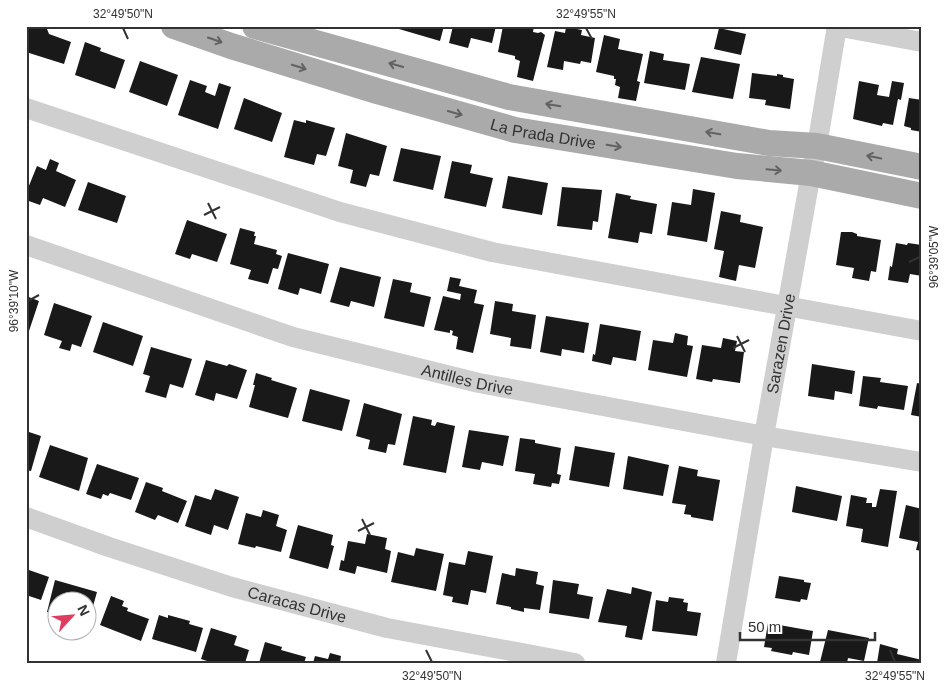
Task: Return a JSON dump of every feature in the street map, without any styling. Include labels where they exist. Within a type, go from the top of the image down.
[{"type":"main road","name":"La Prada Drive","points":[[174,26],[377,91],[515,130],[737,166],[811,173],[922,196]]},
{"type":"main road","name":"La Prada Drive","points":[[258,27],[509,97],[769,143],[817,146],[922,166]]},
{"type":"main road","points":[[252,52],[258,27]]},
{"type":"street","points":[[836,26],[922,42]]},
{"type":"street","name":"Sarazen Drive","points":[[726,663],[787,305],[817,146],[836,26]]},
{"type":"street","points":[[26,108],[340,212],[492,252],[922,330]]},
{"type":"street","name":"Antilles Drive","points":[[26,244],[293,336],[479,383],[764,436],[922,462]]},
{"type":"street","name":"Caracas Drive","points":[[26,517],[108,547],[232,587],[387,628],[575,663]]},
{"type":"building","points":[[26,26],[33,29],[34,26],[39,26],[47,29],[49,34],[71,42],[64,64],[26,52]]},
{"type":"building","points":[[399,26],[444,26],[440,41],[399,29]]},
{"type":"building","points":[[453,26],[496,26],[492,43],[471,38],[468,48],[449,43]]},
{"type":"building","points":[[503,26],[513,28],[513,26],[534,26],[533,32],[541,32],[545,35],[533,81],[517,77],[520,61],[515,59],[515,56],[498,52]]},
{"type":"building","points":[[566,27],[582,30],[581,35],[595,38],[591,63],[581,61],[580,64],[564,61],[563,70],[547,67],[555,31],[565,33]]},
{"type":"building","points":[[719,28],[746,34],[741,55],[714,49]]},
{"type":"building","points":[[604,35],[620,39],[618,49],[643,54],[637,81],[640,82],[636,101],[618,98],[620,87],[615,85],[616,79],[614,79],[614,76],[596,72]]},
{"type":"building","points":[[85,42],[101,48],[100,51],[125,60],[115,89],[75,75]]},
{"type":"building","points":[[650,51],[664,54],[663,60],[690,64],[685,90],[644,83]]},
{"type":"building","points":[[701,57],[740,64],[733,99],[692,92]]},
{"type":"building","points":[[140,61],[178,75],[167,106],[129,92]]},
{"type":"building","points":[[752,73],[777,76],[777,74],[794,79],[790,109],[765,105],[766,100],[749,98]]},
{"type":"building","points":[[190,80],[207,86],[205,92],[215,96],[219,83],[231,87],[218,129],[178,115]]},
{"type":"building","points":[[859,81],[879,85],[877,95],[889,97],[892,81],[904,83],[901,100],[898,99],[893,125],[883,123],[882,126],[853,119]]},
{"type":"building","points":[[244,98],[282,113],[272,142],[234,129]]},
{"type":"building","points":[[909,98],[922,100],[922,132],[911,130],[911,128],[904,126]]},
{"type":"building","points":[[294,120],[306,123],[306,120],[335,128],[326,156],[317,154],[314,165],[284,157]]},
{"type":"building","points":[[346,133],[387,146],[379,176],[370,174],[366,187],[350,183],[353,170],[338,166]]},
{"type":"building","points":[[401,148],[441,156],[433,190],[393,181]]},
{"type":"building","points":[[50,159],[59,163],[56,171],[76,180],[65,207],[43,198],[40,205],[26,200],[26,193],[37,166],[46,170]]},
{"type":"building","points":[[452,161],[472,165],[470,173],[493,178],[486,207],[444,198]]},
{"type":"building","points":[[508,176],[548,183],[542,215],[502,208]]},
{"type":"building","points":[[88,182],[126,196],[117,223],[78,210]]},
{"type":"building","points":[[562,187],[602,190],[598,222],[593,221],[592,230],[557,226]]},
{"type":"building","points":[[693,189],[715,193],[707,242],[667,235],[672,202],[691,205]]},
{"type":"building","points":[[616,193],[631,196],[630,199],[657,204],[652,234],[640,232],[638,243],[608,238]]},
{"type":"building","points":[[721,211],[741,215],[740,222],[763,227],[755,268],[739,265],[736,281],[719,277],[724,251],[714,249]]},
{"type":"building","points":[[187,220],[227,234],[217,262],[192,254],[190,259],[175,254]]},
{"type":"building","points":[[240,228],[255,232],[254,244],[277,250],[276,254],[282,256],[278,269],[273,268],[268,284],[248,279],[251,270],[230,264]]},
{"type":"building","points":[[841,232],[852,232],[857,234],[857,236],[881,240],[876,272],[871,271],[869,281],[852,278],[854,268],[836,265]]},
{"type":"building","points":[[896,243],[922,245],[922,276],[910,274],[908,283],[888,280]]},
{"type":"building","points":[[288,253],[329,264],[321,294],[300,288],[298,295],[278,289]]},
{"type":"building","points":[[340,267],[381,277],[374,307],[351,301],[349,307],[330,302]]},
{"type":"building","points":[[450,277],[461,279],[459,286],[477,290],[474,303],[484,305],[473,353],[456,349],[458,337],[452,335],[453,331],[450,330],[450,333],[434,330],[443,296],[460,300],[461,294],[447,291]]},
{"type":"building","points":[[393,279],[412,283],[410,292],[431,297],[424,327],[384,318]]},
{"type":"building","points":[[26,296],[39,301],[29,331],[26,330]]},
{"type":"building","points":[[495,301],[513,304],[512,311],[536,315],[531,349],[510,346],[511,338],[490,334]]},
{"type":"building","points":[[54,303],[92,316],[81,347],[72,344],[70,351],[59,348],[62,341],[44,335]]},
{"type":"building","points":[[546,316],[589,323],[584,353],[562,349],[561,356],[540,352]]},
{"type":"building","points":[[103,322],[143,336],[133,366],[93,352]]},
{"type":"building","points":[[600,324],[641,331],[636,361],[613,357],[611,365],[592,361],[593,354],[595,355]]},
{"type":"building","points":[[675,333],[688,336],[687,345],[693,346],[687,377],[648,370],[653,340],[673,343]]},
{"type":"building","points":[[723,338],[737,341],[735,351],[744,352],[740,383],[713,379],[712,382],[696,379],[702,345],[721,348]]},
{"type":"building","points":[[151,347],[192,359],[183,388],[170,384],[166,398],[145,392],[150,376],[143,374]]},
{"type":"building","points":[[206,360],[227,366],[229,364],[247,370],[237,399],[216,393],[214,401],[195,395]]},
{"type":"building","points":[[812,364],[855,371],[852,394],[835,391],[834,400],[808,396]]},
{"type":"building","points":[[256,373],[297,388],[288,418],[249,407]]},
{"type":"building","points":[[863,376],[881,378],[880,382],[908,386],[904,410],[878,406],[877,409],[859,406]]},
{"type":"building","points":[[917,383],[922,384],[922,417],[911,415]]},
{"type":"building","points":[[310,389],[350,400],[342,431],[302,421]]},
{"type":"building","points":[[364,403],[402,414],[395,445],[388,444],[386,453],[368,449],[370,440],[356,436]]},
{"type":"building","points":[[413,416],[432,420],[431,425],[435,426],[437,422],[455,426],[446,473],[403,465]]},
{"type":"building","points":[[469,430],[509,436],[503,466],[482,462],[480,470],[462,467]]},
{"type":"building","points":[[26,431],[41,436],[31,471],[26,470]]},
{"type":"building","points":[[520,438],[535,440],[535,443],[561,448],[557,474],[561,475],[559,484],[552,483],[551,487],[533,484],[535,474],[515,471]]},
{"type":"building","points":[[50,445],[88,458],[79,491],[39,477]]},
{"type":"building","points":[[575,446],[615,453],[609,487],[569,480]]},
{"type":"building","points":[[628,456],[669,465],[663,496],[623,489]]},
{"type":"building","points":[[97,464],[139,478],[131,500],[110,493],[108,496],[103,494],[101,499],[86,494]]},
{"type":"building","points":[[679,466],[698,470],[697,476],[720,480],[713,521],[684,514],[686,505],[672,503]]},
{"type":"building","points":[[146,482],[163,488],[162,491],[187,501],[178,523],[158,515],[155,520],[135,512]]},
{"type":"building","points":[[796,486],[842,496],[837,521],[792,512]]},
{"type":"building","points":[[215,489],[239,497],[228,530],[214,525],[211,535],[185,526],[195,495],[211,500]]},
{"type":"building","points":[[880,489],[897,491],[888,547],[861,542],[863,529],[846,526],[851,495],[867,498],[866,503],[872,503],[872,507],[876,507]]},
{"type":"building","points":[[906,505],[922,509],[922,551],[916,550],[918,542],[899,538]]},
{"type":"building","points":[[263,510],[279,515],[276,526],[287,530],[281,552],[238,544],[246,513],[261,517]]},
{"type":"building","points":[[298,525],[333,535],[331,545],[334,546],[328,569],[289,558]]},
{"type":"building","points":[[367,534],[387,538],[385,549],[391,551],[387,573],[357,566],[355,574],[339,570],[341,560],[344,561],[348,541],[365,544]]},
{"type":"building","points":[[416,548],[444,554],[436,591],[391,582],[398,552],[414,556]]},
{"type":"building","points":[[468,551],[493,556],[486,593],[471,590],[468,605],[452,602],[453,597],[443,595],[449,562],[465,565]]},
{"type":"building","points":[[516,568],[538,572],[536,584],[544,586],[540,610],[524,608],[524,612],[496,604],[502,573],[515,576]]},
{"type":"building","points":[[26,569],[49,577],[41,600],[26,595]]},
{"type":"building","points":[[779,576],[811,583],[807,600],[801,599],[800,602],[775,598]]},
{"type":"building","points":[[55,580],[97,592],[52,592]]},
{"type":"building","points":[[553,580],[579,584],[577,594],[593,597],[589,619],[549,613]]},
{"type":"building","points":[[632,587],[652,592],[642,640],[625,637],[627,626],[598,622],[607,589],[631,594]]},
{"type":"building","points":[[111,596],[124,601],[122,606],[128,608],[127,611],[149,619],[141,641],[100,625]]},
{"type":"building","points":[[669,597],[684,599],[683,602],[688,603],[687,611],[701,613],[697,636],[652,631],[656,600],[668,602]]},
{"type":"building","points":[[159,615],[168,618],[168,615],[190,621],[189,624],[203,628],[196,652],[152,639]]},
{"type":"building","points":[[768,623],[813,631],[809,655],[793,652],[792,655],[771,651],[772,648],[764,647]]},
{"type":"building","points":[[211,628],[237,636],[234,645],[249,650],[245,663],[213,663],[201,659]]},
{"type":"building","points":[[828,630],[869,638],[864,661],[848,658],[847,663],[820,662]]},
{"type":"building","points":[[265,642],[282,647],[281,650],[306,657],[304,663],[259,663]]},
{"type":"building","points":[[880,644],[898,649],[897,654],[922,660],[922,663],[877,663]]},
{"type":"building","points":[[330,653],[341,656],[340,663],[313,663],[315,656],[328,659]]}]
